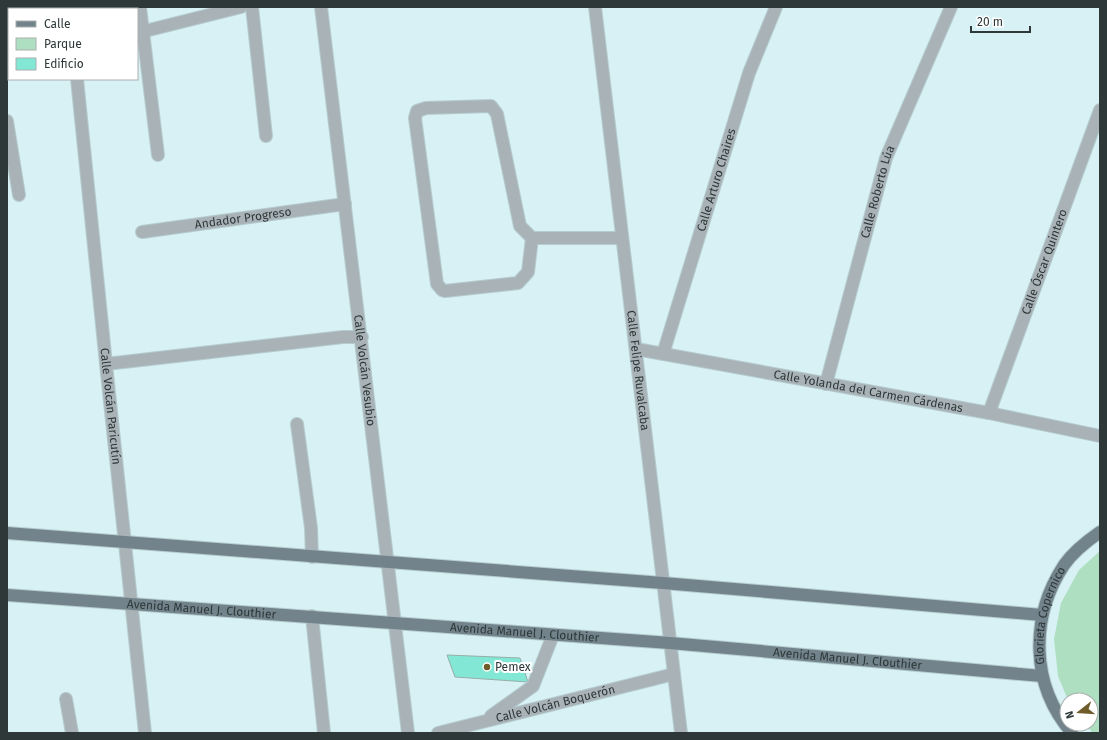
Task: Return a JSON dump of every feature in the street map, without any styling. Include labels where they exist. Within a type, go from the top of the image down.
[{"type":"main road","name":"Glorieta Copernico","points":[[1072,733],[1064,724],[1051,701],[1042,676],[1039,655],[1039,634],[1042,615],[1051,589],[1065,564],[1084,543],[1100,532]]},
{"type":"main road","points":[[7,533],[663,583],[1042,615]]},
{"type":"main road","name":"Avenida Manuel J. Clouthier","points":[[7,595],[670,643],[1042,676]]},
{"type":"street","points":[[140,7],[140,32],[158,155]]},
{"type":"street","points":[[140,32],[241,7]]},
{"type":"street","points":[[252,7],[266,136]]},
{"type":"street","name":"Calle Volcán Vesubio","points":[[321,7],[362,337],[408,733]]},
{"type":"street","name":"Calle Felipe Ruvalcaba","points":[[595,7],[681,733]]},
{"type":"street","name":"Calle Arturo Chaires","points":[[663,354],[749,73],[776,7]]},
{"type":"street","name":"Calle Roberto Lúa","points":[[826,384],[886,158],[951,7]]},
{"type":"street","name":"Calle Volcán Paricutín","points":[[77,80],[145,733]]},
{"type":"street","points":[[532,238],[528,272],[518,282],[445,291],[438,286],[415,118],[417,111],[426,108],[491,106],[497,114],[520,226],[532,238],[622,238]]},
{"type":"street","name":"Calle Óscar Quintero","points":[[989,413],[1100,110]]},
{"type":"street","points":[[7,121],[19,195]]},
{"type":"street","name":"Andador Progreso","points":[[142,232],[345,204]]},
{"type":"street","points":[[106,364],[336,338],[362,337]]},
{"type":"street","name":"Calle Yolanda del Carmen Cárdenas","points":[[636,349],[989,413],[1100,436]]},
{"type":"street","points":[[297,424],[310,528],[312,557]]},
{"type":"street","points":[[312,616],[324,733]]},
{"type":"street","points":[[486,720],[533,686],[553,634]]},
{"type":"street","name":"Calle Volcán Boquerón","points":[[438,733],[674,674]]},
{"type":"street","points":[[66,699],[72,733]]},
{"type":"green space","points":[[1100,551],[1100,733],[1092,732],[1099,732],[1099,692],[1065,692],[1058,676],[1054,639],[1061,603],[1079,570]]},
{"type":"building","name":"Pemex","points":[[447,655],[520,658],[528,682],[455,677]]},
{"type":"place","name":"Pemex","points":[[487,667]]}]
